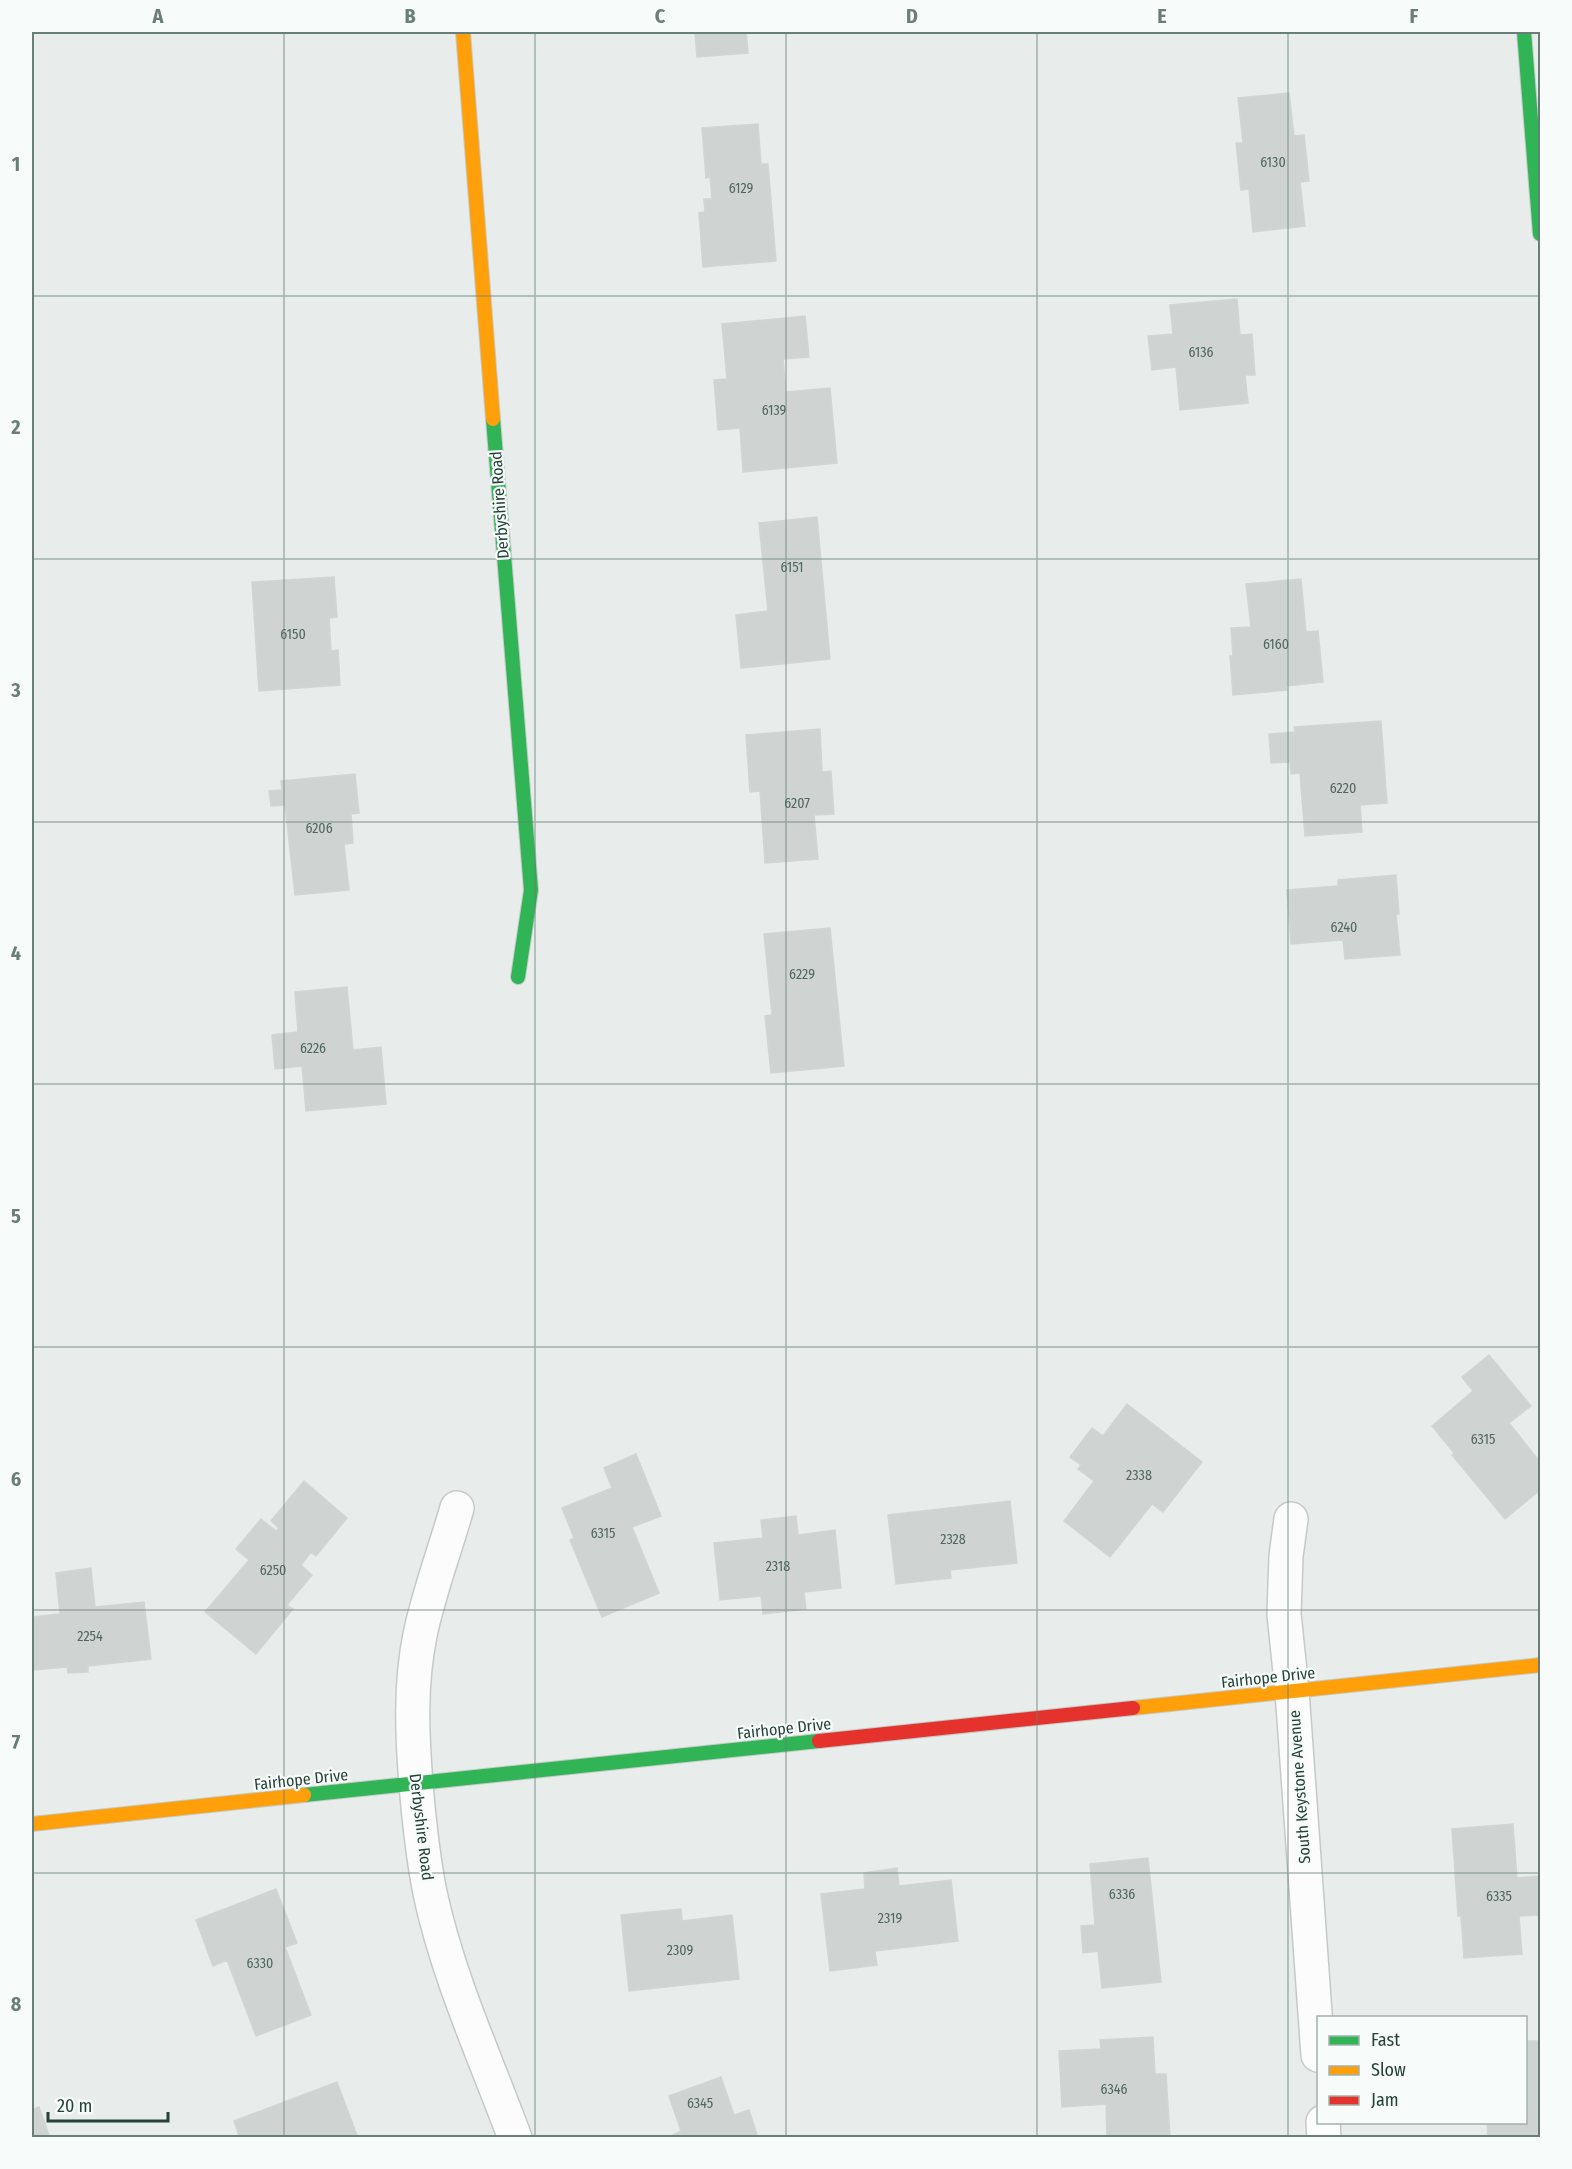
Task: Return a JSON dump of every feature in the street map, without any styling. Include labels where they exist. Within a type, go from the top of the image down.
[{"type":"street","name":"Derbyshire Road","points":[[463,32],[531,890],[518,977]]},
{"type":"street","points":[[1524,32],[1540,234]]},
{"type":"street","name":"Derbyshire Road","points":[[457,1508],[419,1643],[412,1736],[416,1783],[424,1858],[439,1929],[457,1985],[515,2138]]},
{"type":"street","name":"South Keystone Avenue","points":[[1291,1520],[1284,1592],[1317,2041]]},
{"type":"street","name":"Fairhope Drive","points":[[32,1824],[1540,1665]]},
{"type":"building","points":[[695,32],[746,32],[748,53],[697,57]]},
{"type":"building","points":[[1289,93],[1294,136],[1304,135],[1309,181],[1300,182],[1305,226],[1253,232],[1249,189],[1241,190],[1236,143],[1243,143],[1238,98]]},
{"type":"building","points":[[758,124],[761,164],[768,164],[776,261],[703,267],[699,213],[705,212],[704,199],[712,199],[710,177],[706,178],[702,128]]},
{"type":"building","points":[[1237,299],[1240,335],[1252,334],[1255,375],[1245,375],[1248,403],[1180,410],[1176,367],[1152,370],[1148,336],[1173,334],[1170,305]]},
{"type":"building","points":[[805,316],[809,357],[783,359],[786,392],[830,388],[837,463],[743,472],[740,428],[718,430],[714,380],[727,379],[722,324]]},
{"type":"building","points":[[817,517],[830,659],[741,668],[736,615],[768,611],[759,523]]},
{"type":"building","points":[[334,577],[337,617],[329,618],[331,651],[338,650],[340,685],[259,691],[252,582]]},
{"type":"building","points":[[1301,579],[1306,632],[1318,631],[1323,682],[1286,686],[1287,690],[1233,695],[1230,656],[1233,656],[1231,628],[1251,627],[1246,584]]},
{"type":"building","points":[[1381,721],[1387,803],[1360,805],[1362,832],[1305,836],[1300,773],[1291,774],[1290,762],[1271,763],[1269,734],[1295,732],[1294,727]]},
{"type":"building","points":[[820,729],[822,772],[831,771],[834,814],[814,815],[818,859],[765,863],[760,791],[750,792],[746,735]]},
{"type":"building","points":[[355,774],[359,813],[351,814],[353,843],[344,844],[349,890],[295,895],[285,805],[271,806],[269,791],[282,790],[281,781]]},
{"type":"building","points":[[1396,875],[1399,914],[1396,914],[1400,955],[1345,959],[1343,940],[1291,944],[1287,890],[1338,886],[1338,880]]},
{"type":"building","points":[[830,928],[844,1066],[771,1073],[765,1016],[772,1015],[764,934]]},
{"type":"building","points":[[347,987],[353,1050],[381,1047],[386,1104],[306,1111],[302,1066],[275,1069],[272,1035],[298,1032],[295,992]]},
{"type":"building","points":[[1489,1355],[1531,1406],[1509,1423],[1540,1462],[1540,1490],[1505,1519],[1452,1455],[1454,1453],[1432,1426],[1473,1391],[1462,1377]]},
{"type":"building","points":[[1127,1404],[1202,1462],[1163,1512],[1152,1504],[1110,1557],[1064,1521],[1094,1481],[1078,1469],[1081,1465],[1070,1457],[1092,1428],[1103,1436]]},
{"type":"building","points":[[636,1454],[661,1516],[632,1527],[659,1593],[602,1617],[570,1540],[574,1538],[562,1508],[612,1488],[604,1468]]},
{"type":"building","points":[[304,1481],[347,1518],[316,1556],[311,1552],[301,1565],[312,1575],[287,1605],[293,1609],[256,1654],[205,1612],[249,1560],[236,1549],[261,1519],[276,1531],[279,1528],[271,1521]]},
{"type":"building","points":[[1010,1501],[1017,1563],[950,1570],[951,1578],[896,1584],[888,1515]]},
{"type":"building","points":[[796,1516],[798,1535],[835,1530],[841,1588],[804,1592],[806,1609],[763,1614],[761,1596],[720,1600],[714,1543],[763,1538],[761,1520]]},
{"type":"building","points":[[91,1568],[95,1607],[144,1602],[151,1659],[88,1666],[88,1672],[68,1673],[67,1667],[33,1670],[32,1617],[60,1614],[56,1573]]},
{"type":"building","points":[[1513,1824],[1517,1878],[1540,1876],[1540,1915],[1519,1916],[1522,1954],[1464,1958],[1461,1916],[1458,1916],[1452,1829]]},
{"type":"building","points":[[1148,1858],[1161,1982],[1102,1988],[1098,1951],[1083,1953],[1081,1926],[1095,1925],[1090,1864]]},
{"type":"building","points":[[897,1868],[899,1886],[951,1880],[958,1941],[875,1951],[877,1965],[830,1971],[821,1894],[865,1889],[864,1873]]},
{"type":"building","points":[[276,1889],[297,1943],[285,1947],[311,2015],[256,2036],[227,1960],[213,1966],[196,1920]]},
{"type":"building","points":[[681,1909],[682,1921],[732,1915],[739,1979],[629,1991],[621,1915]]},
{"type":"building","points":[[1153,2037],[1155,2074],[1166,2074],[1170,2138],[1107,2138],[1106,2104],[1062,2107],[1059,2051],[1101,2049],[1100,2040]]},
{"type":"building","points":[[1527,2041],[1540,2041],[1540,2138],[1488,2138],[1487,2124],[1527,2124]]},
{"type":"building","points":[[721,2077],[734,2115],[749,2110],[758,2138],[667,2138],[681,2131],[669,2096]]},
{"type":"building","points":[[337,2082],[358,2138],[240,2138],[234,2121]]},
{"type":"building","points":[[39,2107],[50,2138],[32,2138],[32,2110]]},
{"type":"traffic: fast","points":[[1524,32],[1540,234]]},
{"type":"traffic: fast","points":[[493,419],[531,890],[518,977]]},
{"type":"traffic: fast","points":[[304,1795],[819,1741]]},
{"type":"traffic: slow","points":[[463,32],[493,419]]},
{"type":"traffic: slow","points":[[1133,1708],[1540,1665]]},
{"type":"traffic: slow","points":[[32,1824],[304,1795]]},
{"type":"traffic: jam","points":[[819,1741],[1133,1708]]}]
